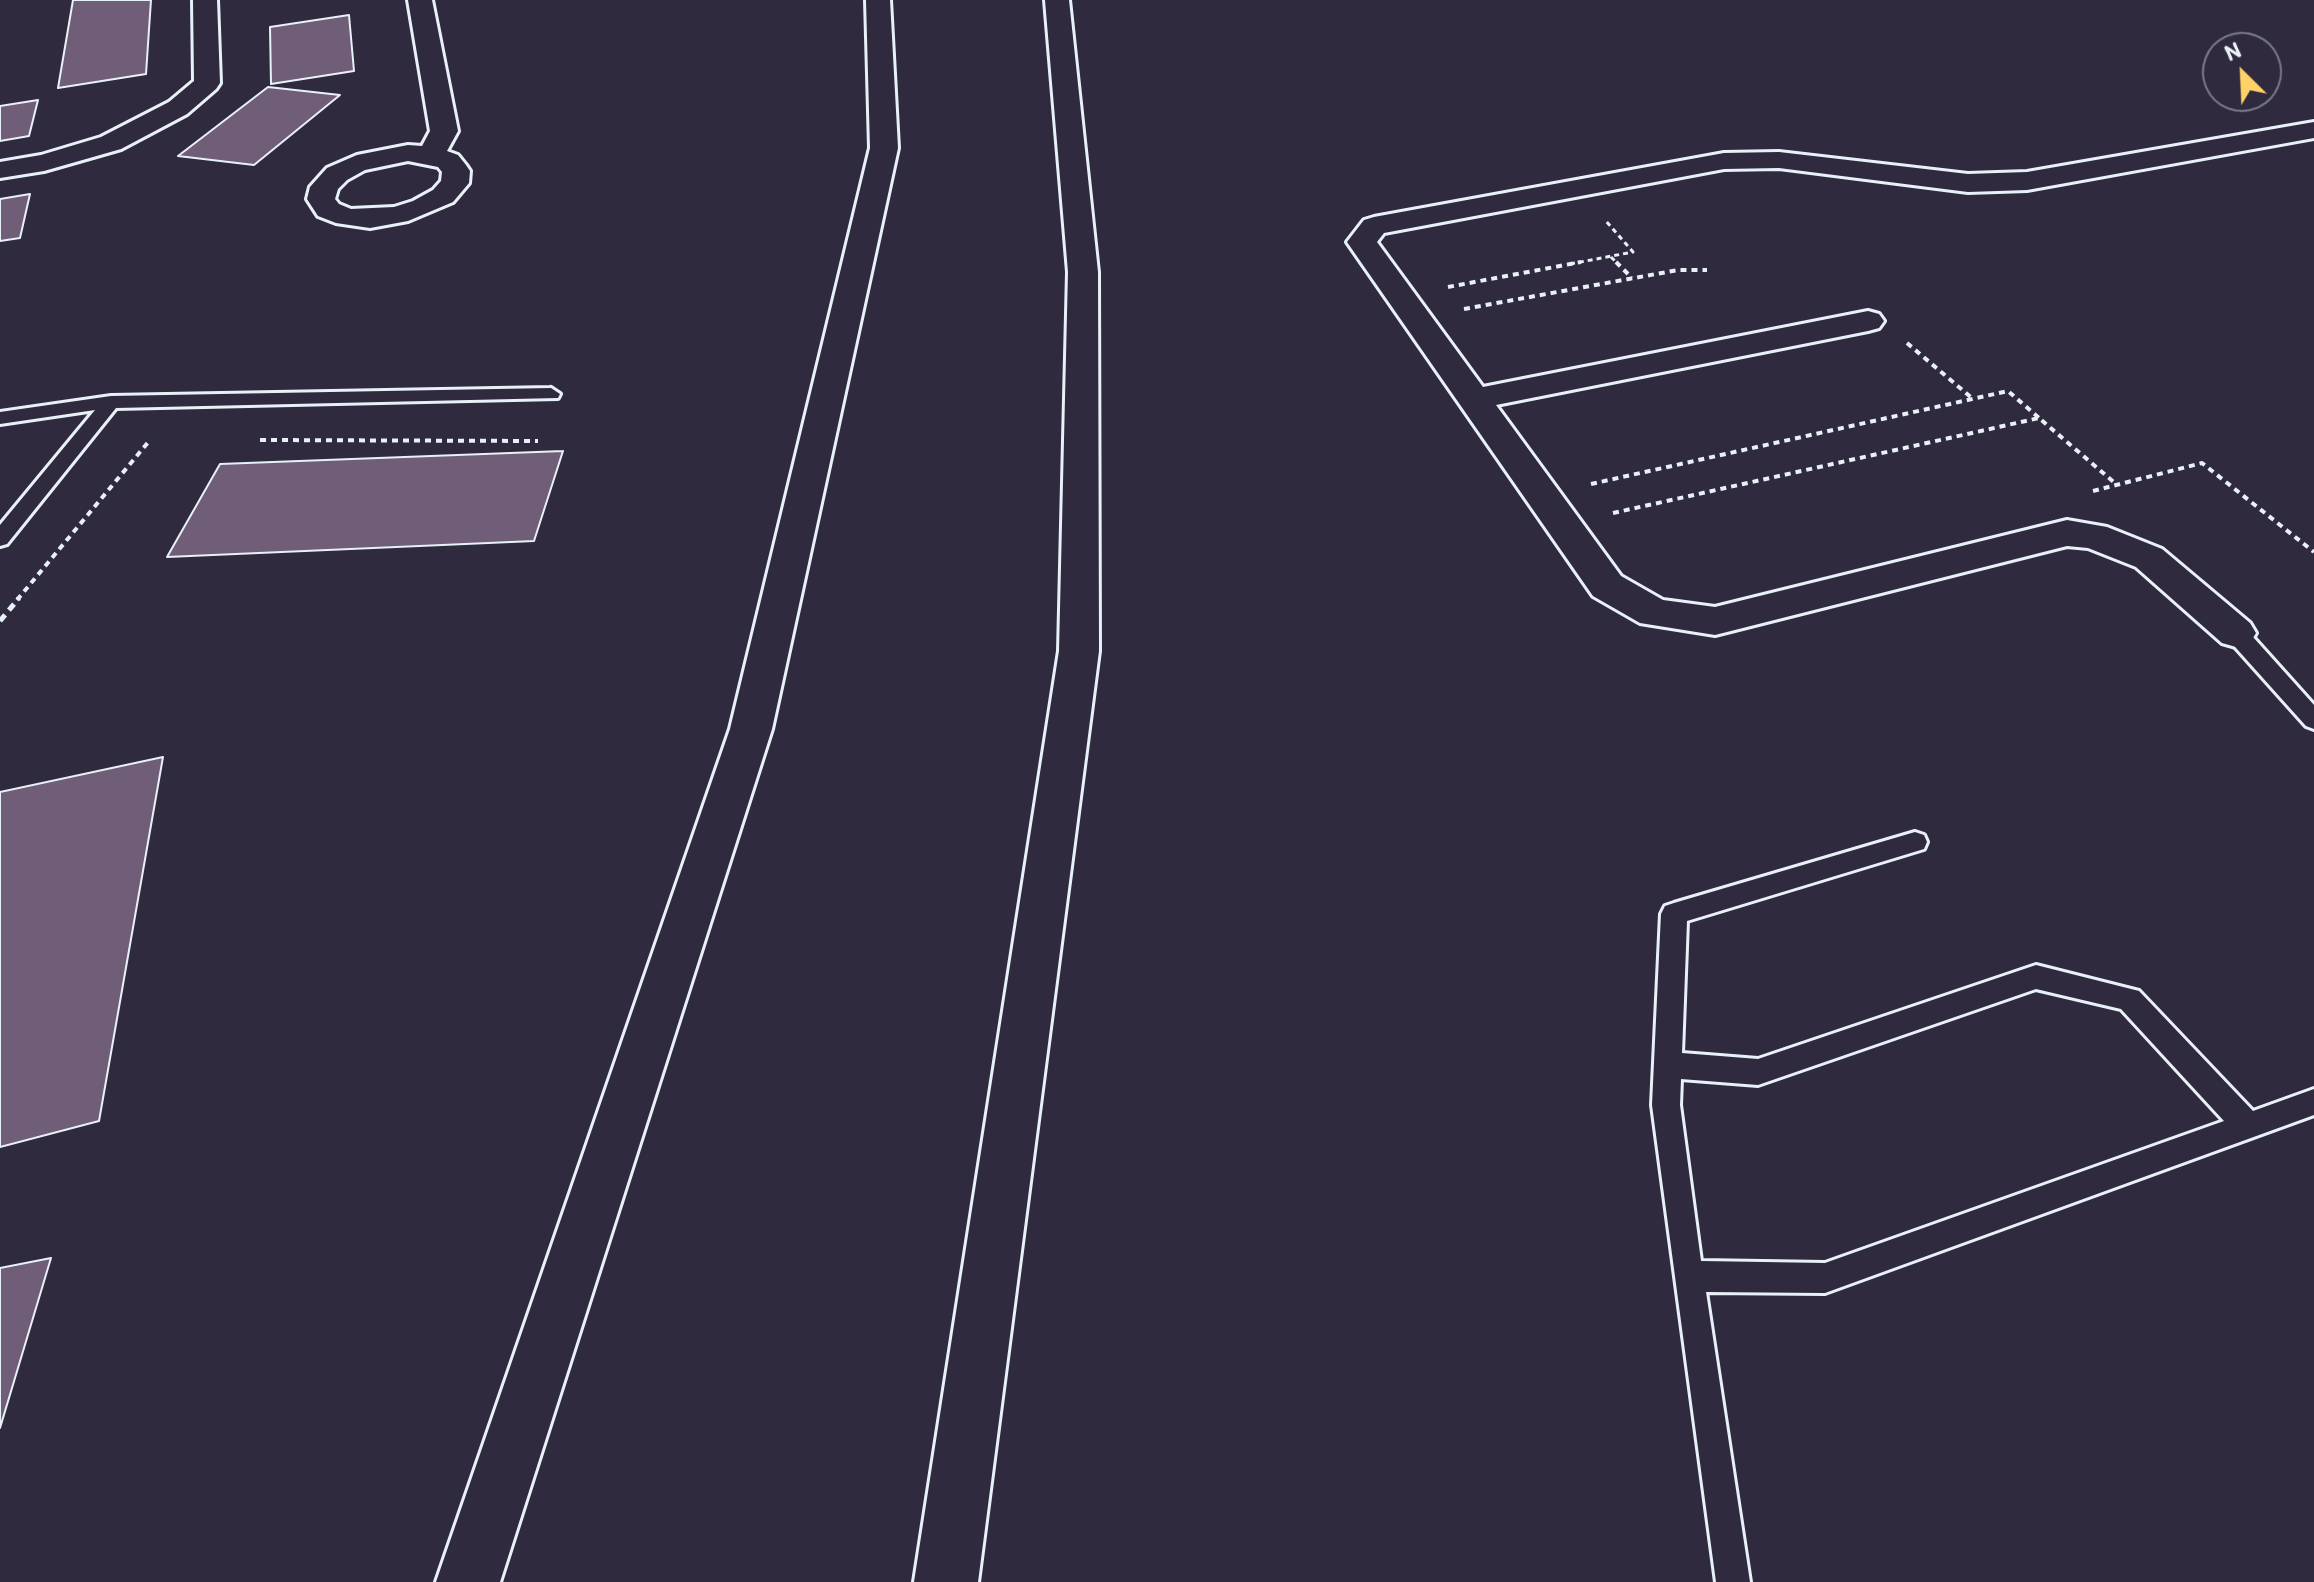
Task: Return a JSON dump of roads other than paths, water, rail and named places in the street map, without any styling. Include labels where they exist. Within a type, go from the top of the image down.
[{"type":"main road","points":[[0,170],[44,163],[111,143],[178,108],[207,83],[205,0]]},
{"type":"main road","points":[[420,0],[444,131],[431,155]]},
{"type":"main road","points":[[468,1582],[751,729],[884,148],[878,0]]},
{"type":"main road","points":[[946,1582],[1079,651],[1083,272],[1057,0]]},
{"type":"main road","points":[[2236,633],[2149,558],[2094,536],[2067,533],[1715,621],[1654,613],[1607,586],[1362,242],[1374,226],[1724,161],[1793,161],[1968,183],[2027,181],[2314,130]]},
{"type":"main road","points":[[1474,399],[1868,321]]},
{"type":"lane","points":[[0,418],[111,402],[551,394]]},
{"type":"lane","points":[[0,539],[111,402]]},
{"type":"lane","points":[[2236,633],[2314,720]]},
{"type":"lane","points":[[1733,1582],[1666,1105],[1674,914],[1915,842]]},
{"type":"lane","points":[[1667,1065],[1758,1072],[2036,977],[2129,999],[2248,1126]]},
{"type":"lane","points":[[1688,1276],[1825,1278],[2314,1102]]}]
